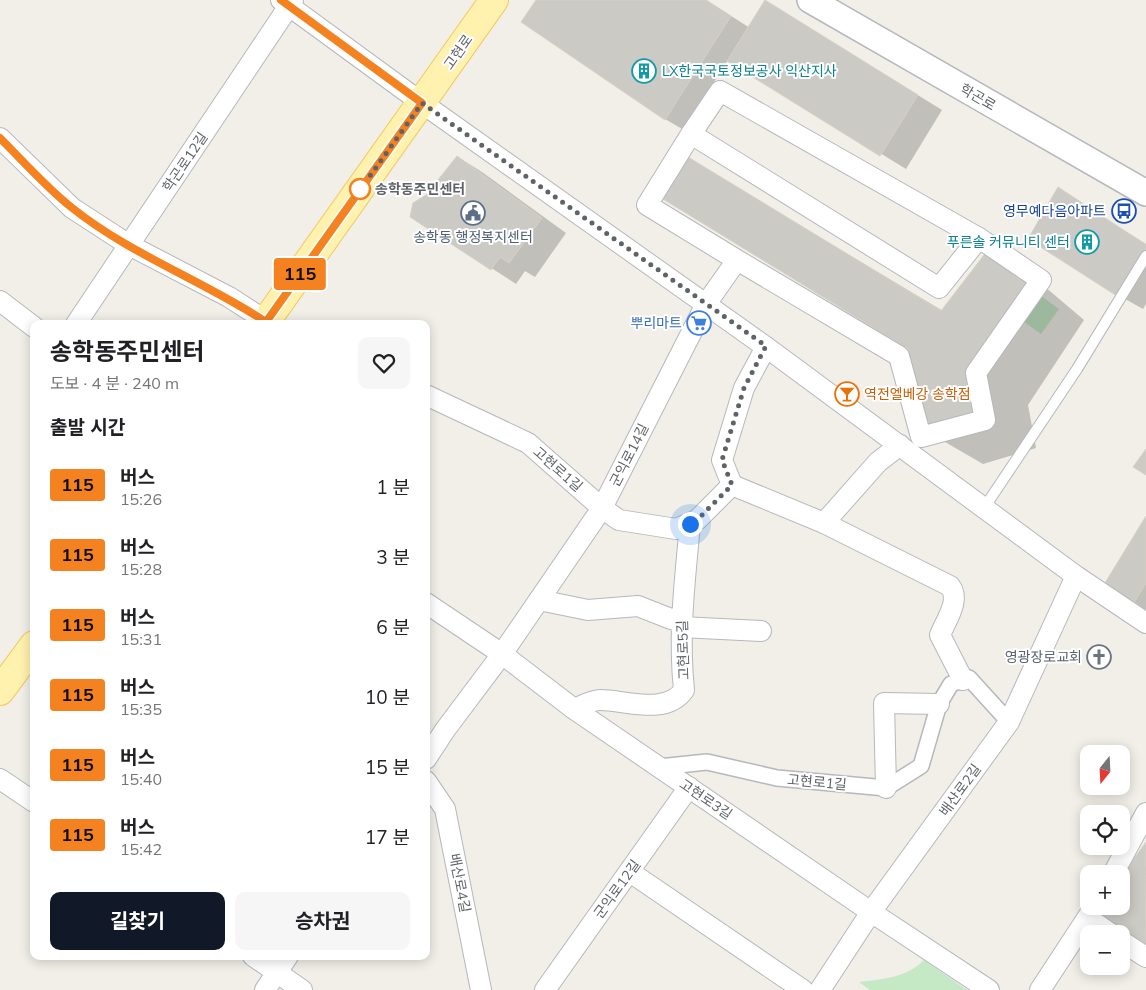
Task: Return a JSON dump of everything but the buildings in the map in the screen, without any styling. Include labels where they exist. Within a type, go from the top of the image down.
[{"type":"main road","name":"고현로","points":[[269,320],[494,0]]},
{"type":"main road","points":[[0,690],[30,654]]},
{"type":"street","name":"학곤로","points":[[810,0],[1146,193]]},
{"type":"street","points":[[288,2],[422,103],[766,346],[1076,576],[1143,614]]},
{"type":"street","name":"학곤로12길","points":[[79,320],[288,2]]},
{"type":"street","points":[[720,91],[979,238],[1041,280],[976,373],[985,420],[921,437],[899,356],[647,205],[690,134],[720,91]]},
{"type":"street","points":[[690,134],[940,288],[979,238]]},
{"type":"street","name":"고현로","points":[[0,138],[72,208],[129,245],[229,297],[263,320]]},
{"type":"street","name":"군익로14길","points":[[430,747],[436,730],[502,654],[602,508],[706,304],[737,260]]},
{"type":"street","points":[[0,301],[30,324]]},
{"type":"street","points":[[766,346],[744,388],[722,460],[732,485],[824,523],[950,586],[955,592],[955,599],[940,635],[963,680]]},
{"type":"street","name":"고현로1길","points":[[430,397],[528,443],[602,508],[619,520],[676,529],[690,524]]},
{"type":"street","points":[[824,523],[878,462],[900,445]]},
{"type":"street","points":[[690,524],[697,520],[732,485]]},
{"type":"street","name":"고현로5길","points":[[574,709],[598,700],[655,705],[678,698],[684,690],[680,652],[681,622],[690,524]]},
{"type":"street","name":"배산로2길","points":[[820,990],[871,912],[1009,722],[1076,576]]},
{"type":"street","points":[[539,600],[588,610],[638,606],[681,622],[761,631]]},
{"type":"street","name":"고현로3길","points":[[430,606],[502,654],[574,709],[871,912],[989,990]]},
{"type":"street","points":[[886,788],[922,766],[938,704],[951,684],[969,678],[1009,722]]},
{"type":"street","points":[[886,788],[884,703],[938,704]]},
{"type":"street","name":"고현로1길","points":[[659,767],[708,762],[777,778],[886,788]]},
{"type":"street","points":[[0,779],[30,799]]},
{"type":"street","name":"배산로4길","points":[[430,787],[446,809],[481,990]]},
{"type":"street","name":"군익로12길","points":[[544,990],[689,787]]},
{"type":"street","points":[[1118,865],[1146,813]]},
{"type":"street","points":[[630,872],[803,990]]},
{"type":"street","points":[[1040,990],[1090,915]]},
{"type":"street","points":[[1095,915],[1103,925]]},
{"type":"street","points":[[1130,946],[1146,957]]},
{"type":"street","points":[[259,960],[302,990]]},
{"type":"street","points":[[265,990],[285,960]]},
{"type":"lane","points":[[984,508],[1077,369],[1146,256]]},
{"type":"green space","points":[[1041,296],[1059,309],[1041,334],[1023,321]]},
{"type":"green space","points":[[924,960],[967,990],[870,990],[859,982],[894,977],[910,971]]},
{"type":"bus line","name":"115","points":[[267,320],[422,103],[281,0]]},
{"type":"bus line","name":"115","points":[[0,138],[72,208],[129,245],[229,297],[263,320]]},
{"type":"place","name":"LX한국국토정보공사 익산지사","points":[[644,71]]},
{"type":"place","name":"송학동주민센터","points":[[360,189]]},
{"type":"place","name":"영무예다음아파트","points":[[1124,211]]},
{"type":"place","name":"송학동 행정복지센터","points":[[473,213]]},
{"type":"place","name":"푸른솔 커뮤니티 센터","points":[[1087,242]]},
{"type":"place","name":"뿌리마트","points":[[699,323]]},
{"type":"place","name":"역전엘베강 송학점","points":[[847,394]]},
{"type":"place","name":"영광장로교회","points":[[1099,657]]},
{"type":"route","points":[[360,189],[355,197],[422,103],[766,346],[744,388],[722,460],[732,485],[697,520],[690,524]]}]
